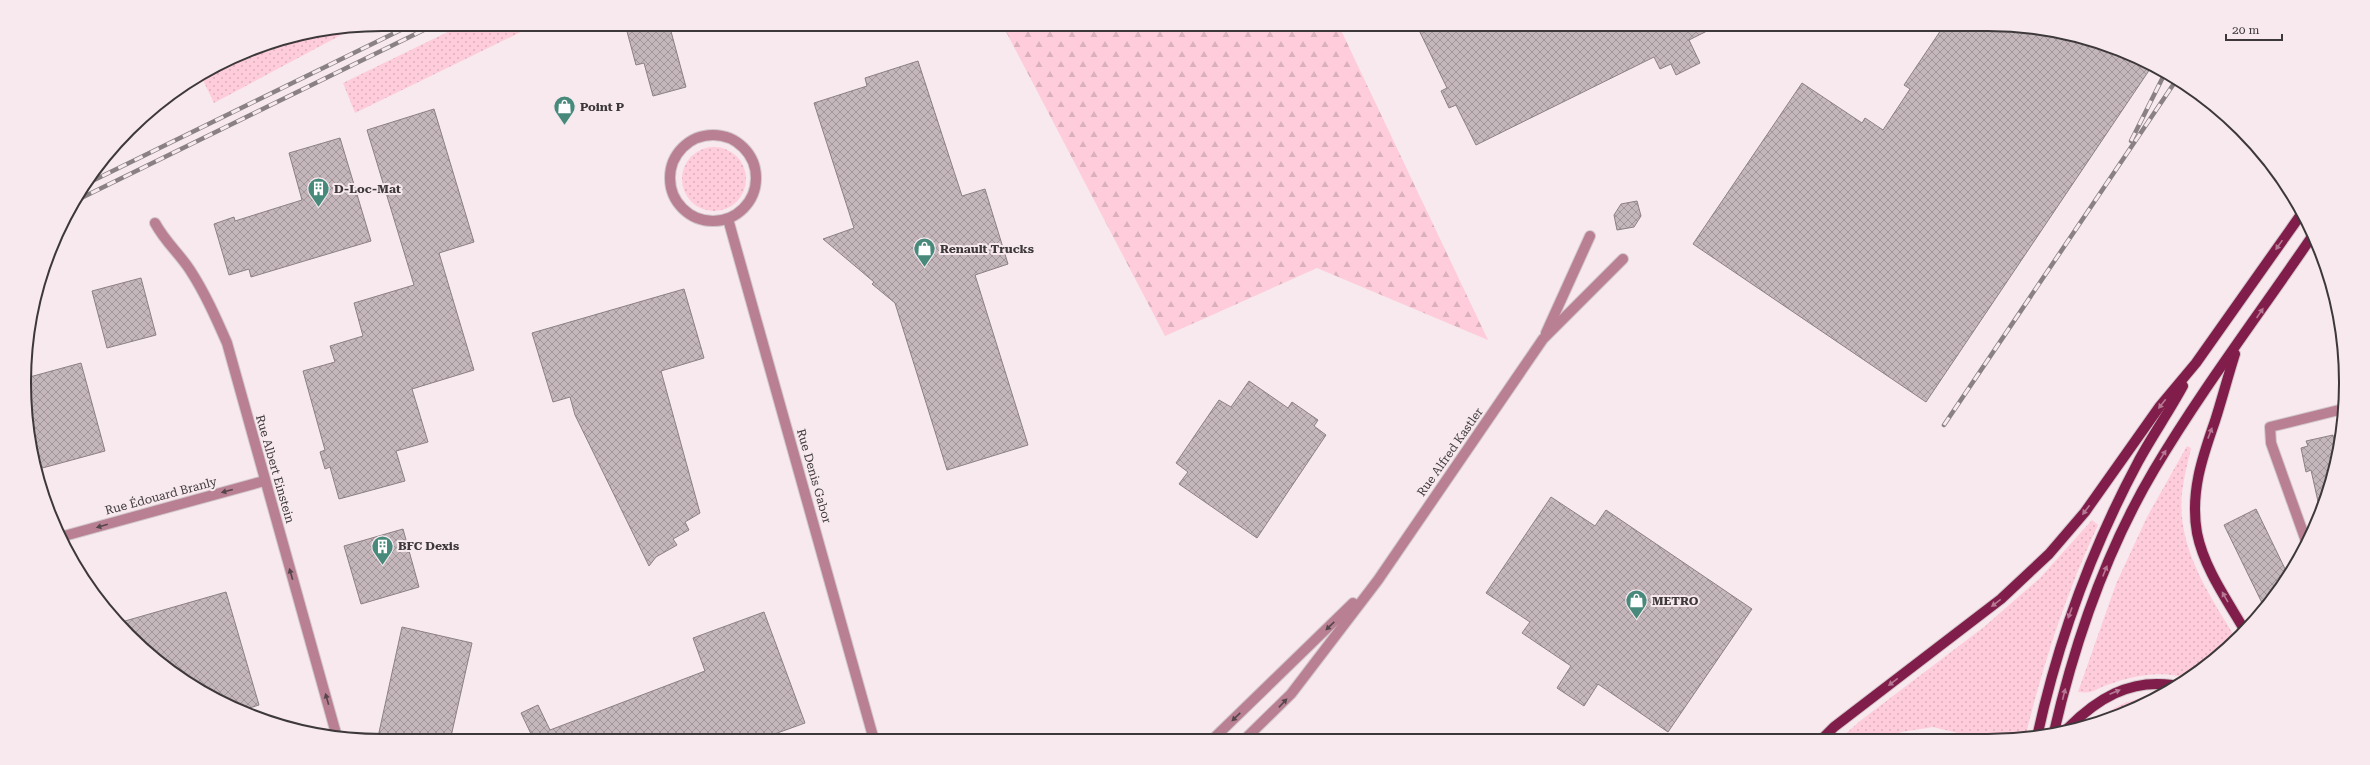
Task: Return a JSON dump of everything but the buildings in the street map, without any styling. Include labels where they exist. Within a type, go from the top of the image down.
[{"type":"main road","points":[[1827,734],[1834,727],[2001,599],[2049,554],[2085,512],[2160,406],[2196,363],[2298,218]]},
{"type":"main road","points":[[2055,727],[2067,681],[2091,603],[2127,520],[2168,448],[2309,241]]},
{"type":"main road","points":[[2238,345],[2205,447],[2197,480],[2195,508],[2198,534],[2205,557],[2216,582],[2242,625]]},
{"type":"main road","points":[[2039,730],[2062,637],[2091,560],[2138,462],[2196,363]]},
{"type":"main road","points":[[2073,723],[2095,703],[2112,693],[2125,688],[2145,685],[2166,685]]},
{"type":"street","points":[[714,134],[729,137],[742,145],[751,156],[756,171],[756,186],[751,200],[741,212],[728,219],[704,221],[692,216],[681,208],[674,197],[670,184],[670,169],[676,155],[686,144],[699,137],[714,134]]},
{"type":"street","name":"Rue Denis Gabor","points":[[728,219],[872,734]]},
{"type":"street","name":"Rue Albert Einstein","points":[[155,223],[164,240],[189,269],[214,314],[224,336],[335,731]]},
{"type":"street","name":"Rue Alfred Kastler","points":[[1249,734],[1291,694],[1378,580],[1543,339],[1590,236]]},
{"type":"street","name":"Rue Alfred Kastler","points":[[1543,339],[1623,259]]},
{"type":"street","points":[[2304,536],[2271,443],[2270,427],[2338,410]]},
{"type":"street","name":"Rue Édouard Branly","points":[[66,535],[264,481]]},
{"type":"street","name":"Rue Alfred Kastler","points":[[1218,734],[1378,580]]},
{"type":"green space","points":[[450,31],[523,31],[355,113],[343,83]]},
{"type":"green space","points":[[1006,31],[1341,31],[1488,340],[1317,268],[1165,336]]},
{"type":"green space","points":[[344,33],[214,103],[203,80],[227,67],[292,43]]},
{"type":"green space","points":[[708,147],[720,147],[737,156],[744,167],[746,179],[744,191],[737,202],[720,211],[708,211],[696,206],[687,197],[682,185],[682,173],[687,161],[696,152]]},
{"type":"green space","points":[[2187,446],[2191,448],[2181,500],[2185,534],[2189,550],[2202,581],[2233,634],[2219,647],[2181,676],[2165,674],[2146,675],[2119,681],[2091,692],[2078,692],[2116,584],[2147,517]]},
{"type":"green space","points":[[2092,520],[2098,525],[2086,551],[2056,629],[2027,732],[1960,734],[1933,727],[1901,732],[1898,734],[1845,734],[1860,721],[1984,627],[2040,578]]},
{"type":"green space","points":[[2143,698],[2107,712],[2110,710],[2130,701]]},
{"type":"railway","points":[[96,179],[399,31]]},
{"type":"railway","points":[[84,196],[422,31]]},
{"type":"railway","points":[[2131,141],[2163,78]]},
{"type":"railway","points":[[1944,425],[2173,84]]},
{"type":"place","name":"Point P","points":[[564,126]]},
{"type":"place","name":"D-Loc-Mat","points":[[318,208]]},
{"type":"place","name":"Renault Trucks","points":[[925,268]]},
{"type":"place","name":"BFC Dexis","points":[[382,566]]},
{"type":"place","name":"METRO","points":[[1637,620]]}]
